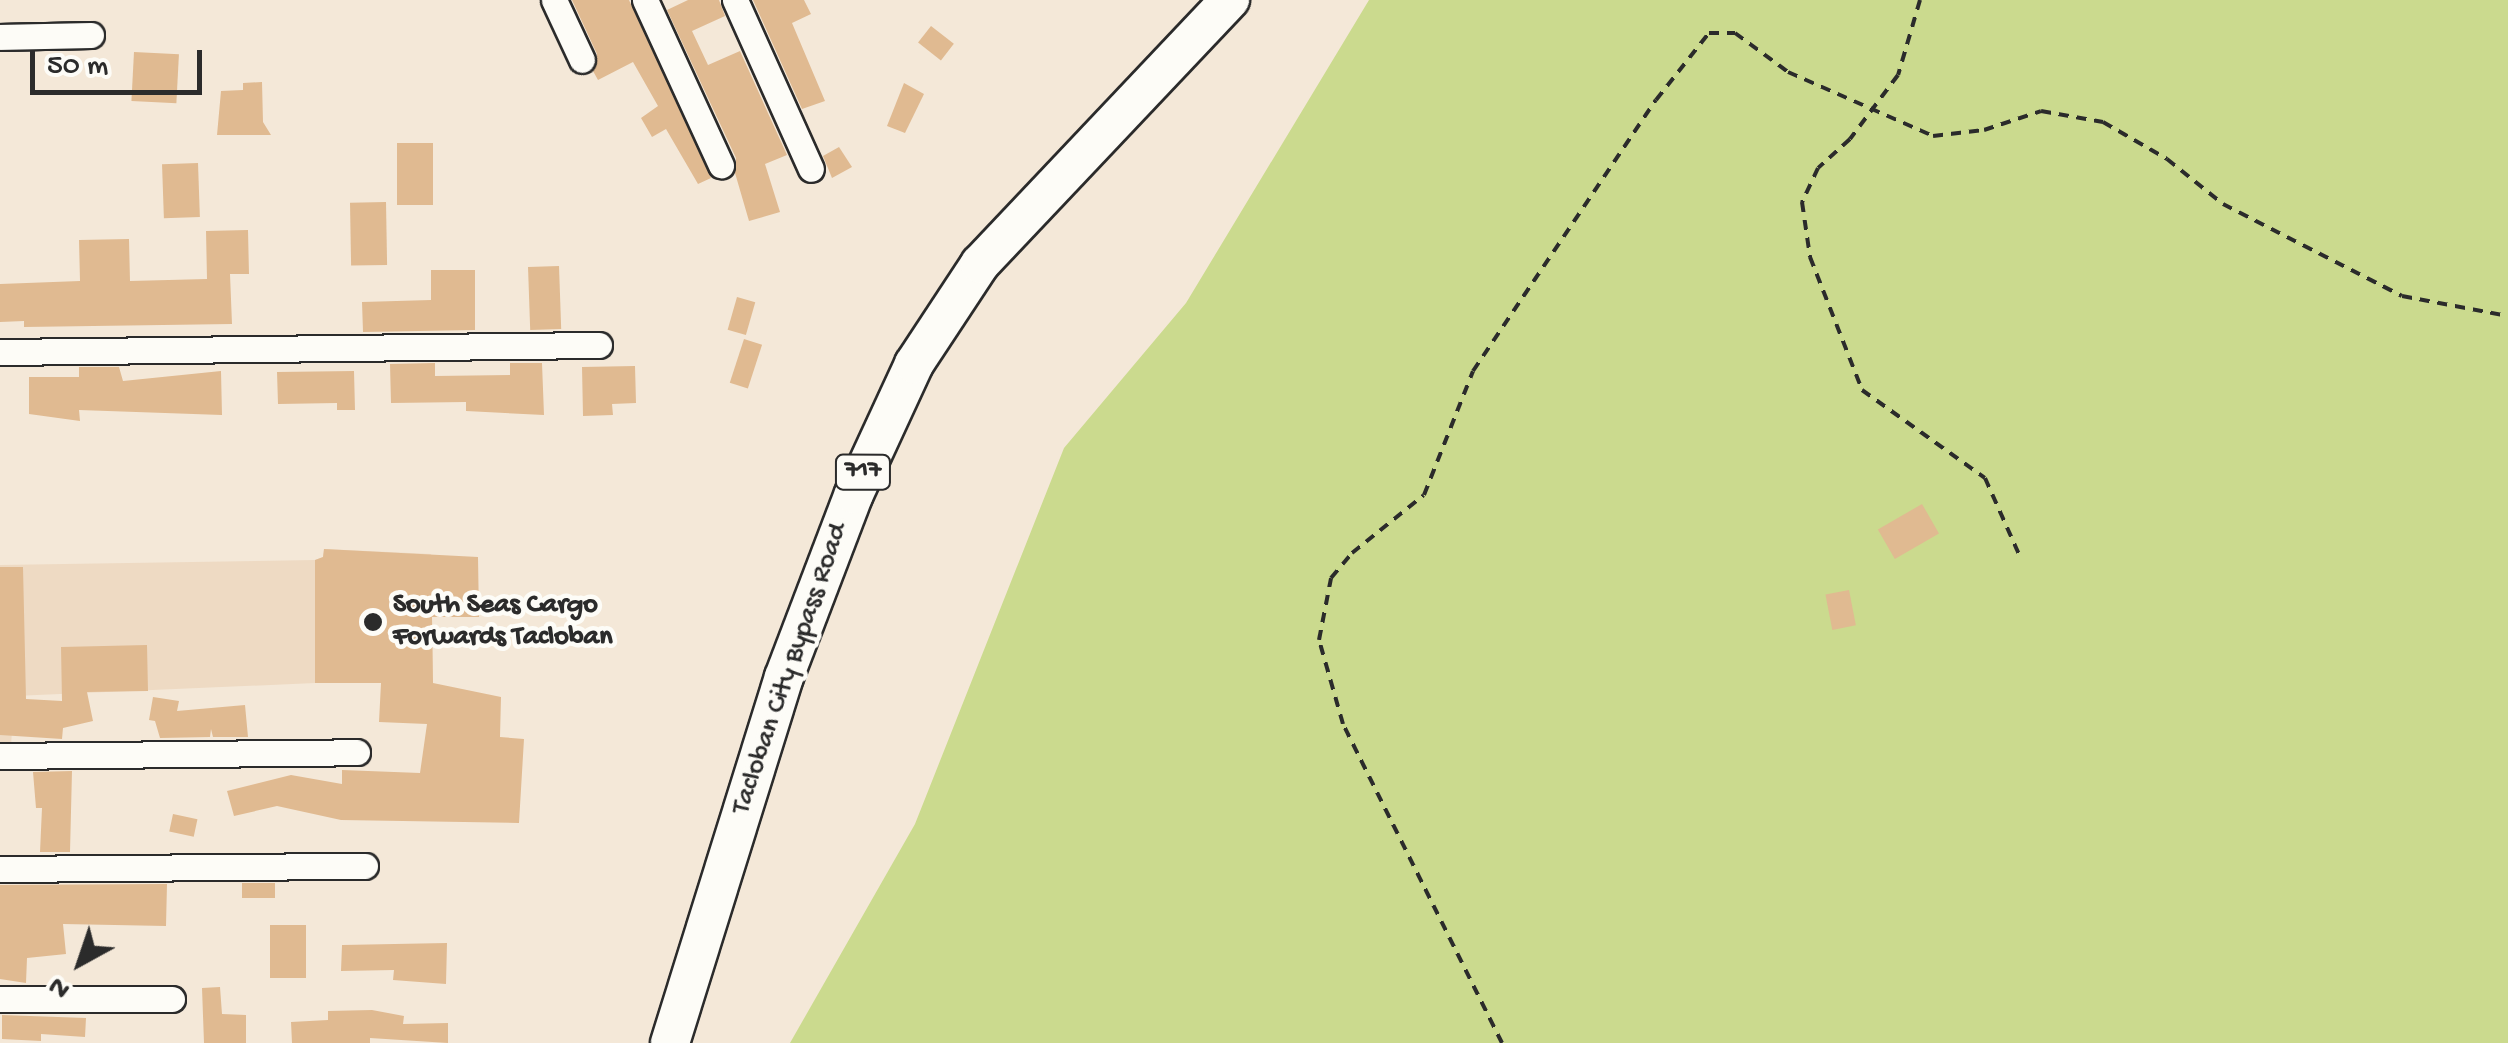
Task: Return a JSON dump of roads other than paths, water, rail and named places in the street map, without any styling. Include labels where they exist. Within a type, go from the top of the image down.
[{"type":"highway","name":"Tacloban City Bypass Road","points":[[670,1043],[784,677],[854,494],[914,364],[980,264],[1230,0]]},
{"type":"street","points":[[554,0],[582,60]]},
{"type":"street","points":[[646,0],[722,165]]},
{"type":"street","points":[[735,0],[810,168]]},
{"type":"street","points":[[0,37],[92,35]]},
{"type":"street","points":[[0,352],[598,345]]},
{"type":"street","points":[[0,756],[357,752]]},
{"type":"street","points":[[0,869],[366,866]]},
{"type":"street","points":[[0,999],[172,999]]},
{"type":"place","name":"South Seas Cargo Forwards Tacloban","points":[[373,622]]}]
